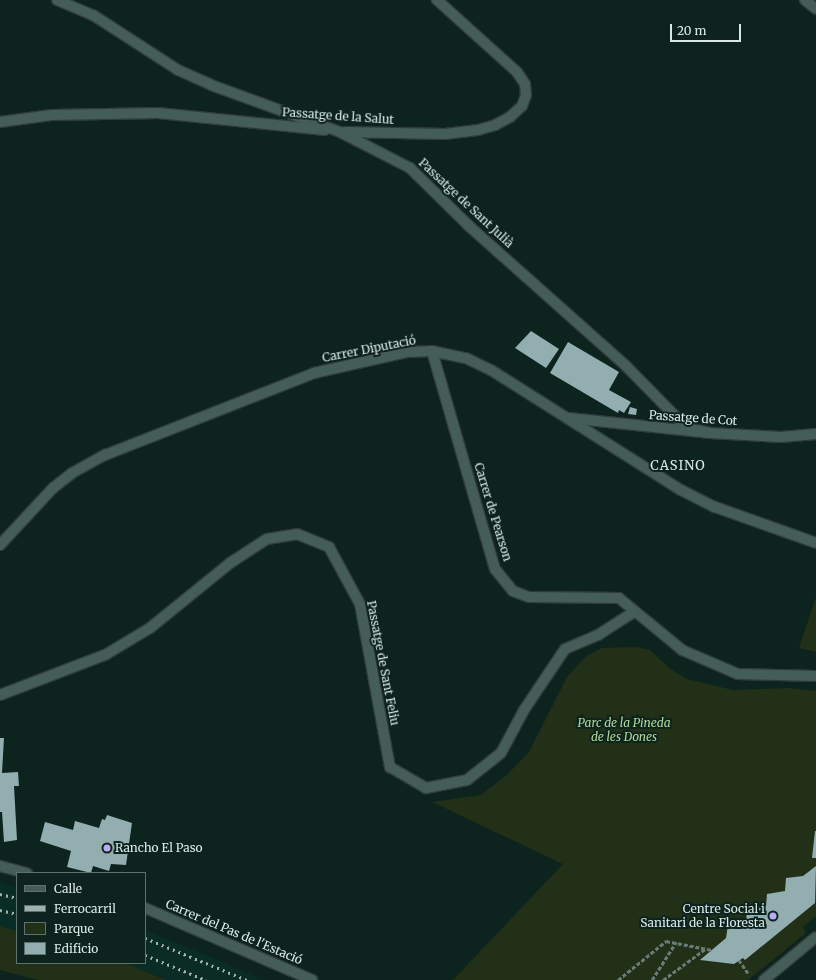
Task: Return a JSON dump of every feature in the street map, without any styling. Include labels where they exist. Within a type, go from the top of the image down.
[{"type":"street","name":"Passatge de Sant Julià","points":[[57,0],[93,15],[178,70],[211,85],[340,132],[410,168],[469,226],[626,366],[686,428],[710,433]]},
{"type":"street","name":"Passatge de la Salut","points":[[0,122],[52,115],[158,113],[340,132],[445,134],[478,130],[495,126],[510,117],[522,106],[526,95],[525,84],[517,72],[437,0]]},
{"type":"street","points":[[805,0],[816,9]]},
{"type":"street","name":"Carrer Diputació","points":[[0,545],[53,488],[72,473],[105,455],[314,374],[400,354],[432,351],[466,358],[491,370],[681,490],[715,508],[816,543]]},
{"type":"street","name":"Carrer de Pearson","points":[[432,351],[495,569],[513,591],[530,597],[619,598],[634,612],[682,650],[738,674],[816,676]]},
{"type":"street","name":"Passatge de Cot","points":[[569,418],[710,433],[781,437],[816,434]]},
{"type":"street","name":"Passatge de Sant Feliu","points":[[0,695],[105,655],[150,628],[230,563],[267,539],[297,534],[329,547],[360,604],[390,767],[426,788],[467,780],[500,753],[524,710],[565,649],[598,635],[634,612]]},
{"type":"street","points":[[0,866],[23,872]]},
{"type":"street","name":"Carrer del Pas de l'Estació","points":[[146,908],[312,980]]},
{"type":"street","points":[[764,980],[816,937]]},
{"type":"path","points":[[618,980],[666,942],[676,942],[712,950]]},
{"type":"path","points":[[652,980],[676,942]]},
{"type":"path","points":[[663,980],[705,948]]},
{"type":"path","points":[[739,960],[750,975]]},
{"type":"shaded area","points":[[0,883],[16,888],[16,931],[0,926]]},
{"type":"shaded area","points":[[146,930],[262,980],[166,980],[127,964],[146,964]]},
{"type":"green space","points":[[816,597],[816,652],[799,648]]},
{"type":"green space","name":"Parc de la Pineda de les Dones","points":[[636,647],[650,650],[669,668],[687,679],[733,690],[788,688],[816,691],[816,916],[803,927],[806,933],[748,980],[453,980],[563,864],[432,802],[481,795],[508,774],[529,752],[567,677],[585,657],[602,648]]},
{"type":"green space","points":[[0,926],[16,931],[16,964],[127,964],[166,980],[38,980],[0,970]]},
{"type":"building","points":[[531,331],[559,349],[546,368],[515,348]]},
{"type":"building","points":[[568,342],[619,372],[609,390],[631,402],[624,413],[619,410],[618,413],[550,373]]},
{"type":"building","points":[[630,407],[637,409],[636,415],[628,414]]},
{"type":"building","points":[[0,738],[4,738],[2,773],[18,772],[19,786],[14,786],[17,840],[4,842],[2,812],[0,812]]},
{"type":"building","points":[[107,815],[132,823],[126,865],[111,864],[109,871],[93,866],[91,872],[67,867],[71,851],[40,841],[45,822],[73,830],[75,821],[99,828],[102,819],[105,820]]},
{"type":"building","points":[[815,831],[816,858],[812,858]]},
{"type":"building","name":"Centre Social i Sanitari de la Floresta","points":[[816,866],[815,903],[745,960],[743,958],[734,964],[700,960],[726,938],[728,925],[746,922],[747,910],[766,906],[767,894],[785,891],[786,878],[803,876]]},
{"type":"railway","points":[[0,894],[16,898]]},
{"type":"railway","points":[[0,910],[16,914]]},
{"type":"railway","points":[[146,938],[247,980]]},
{"type":"railway","points":[[146,955],[206,980]]},
{"type":"place","name":"Rancho El Paso","points":[[107,848]]},
{"type":"place","name":"Centre Social i Sanitari de la Floresta","points":[[773,916]]},
{"type":"district","name":"CASINO","points":[[678,466]]}]
